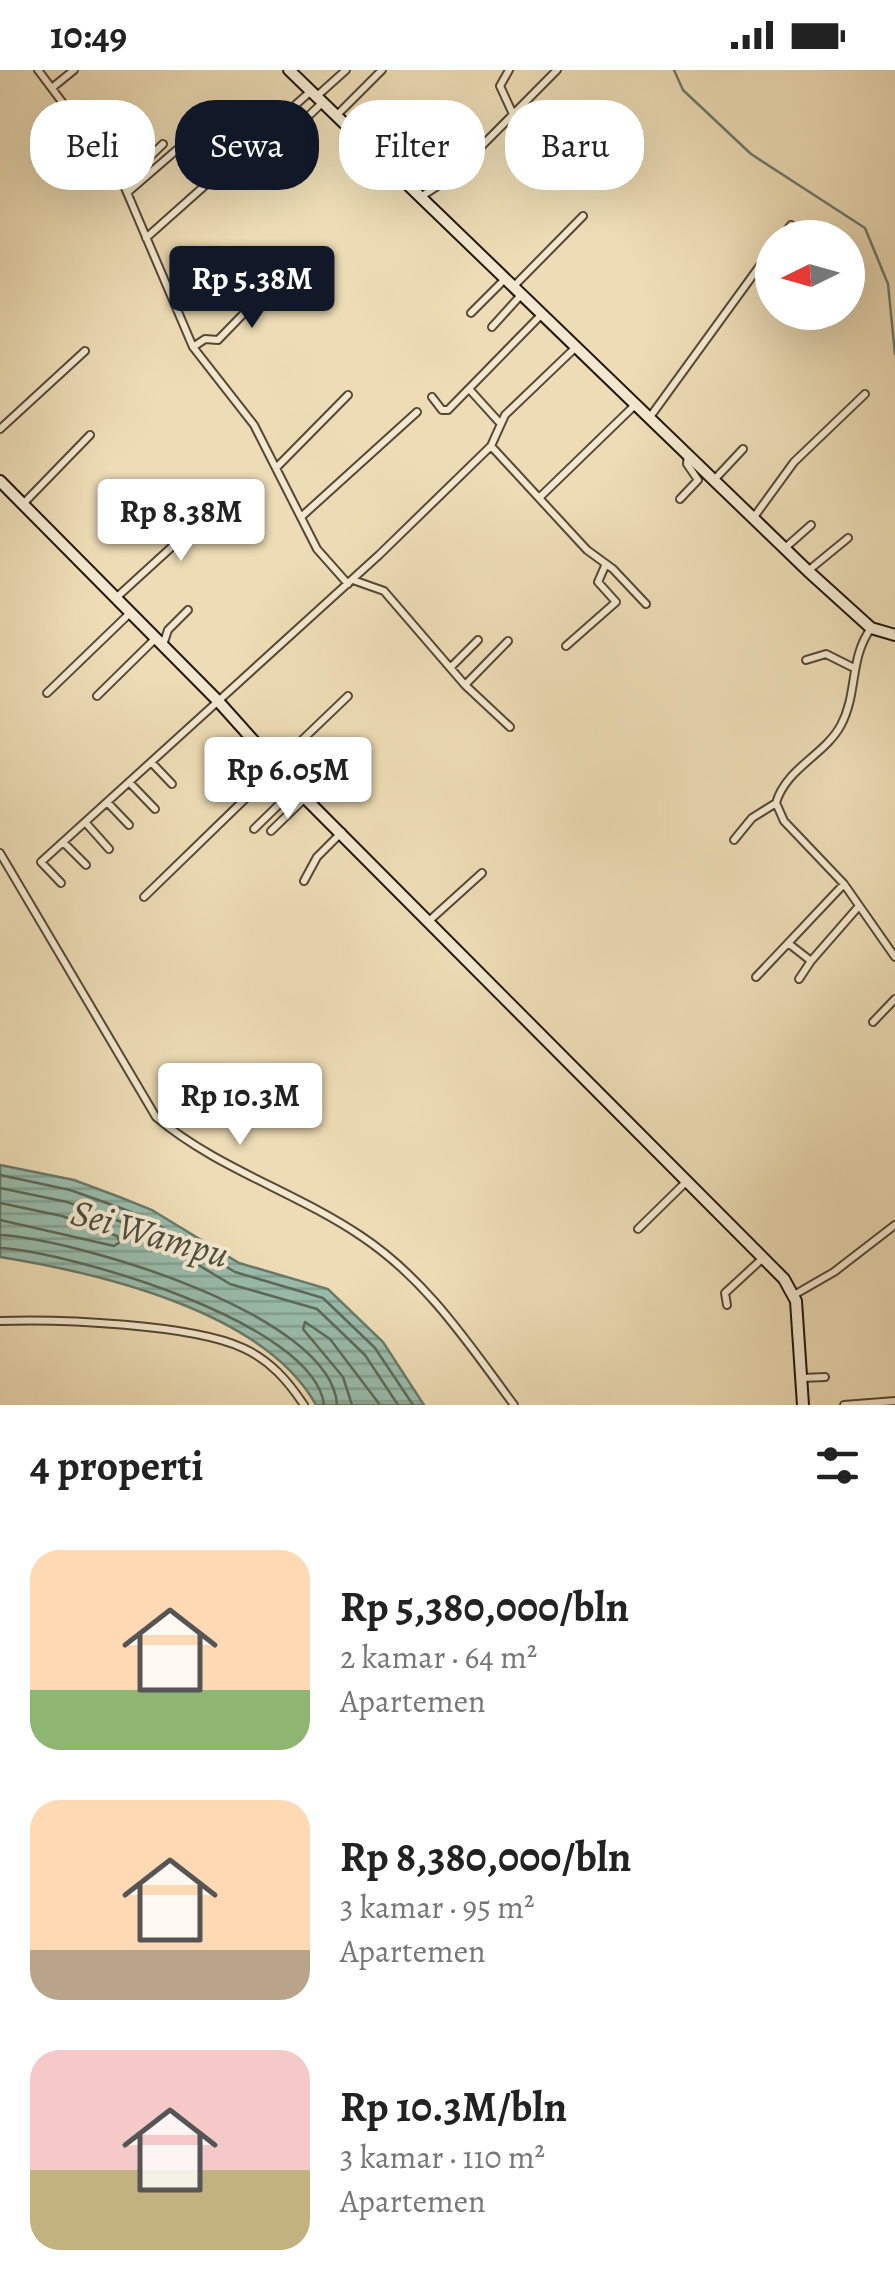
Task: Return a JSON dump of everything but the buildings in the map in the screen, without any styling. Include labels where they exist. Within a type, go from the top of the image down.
[{"type":"street","points":[[38,70],[62,100]]},
{"type":"street","points":[[52,87],[74,70]]},
{"type":"street","points":[[289,70],[808,571],[871,628],[895,635]]},
{"type":"street","points":[[313,100],[346,70]]},
{"type":"street","points":[[337,115],[382,70]]},
{"type":"street","points":[[506,100],[500,86],[509,70]]},
{"type":"street","points":[[525,100],[557,70]]},
{"type":"street","points":[[422,196],[450,178],[505,119]]},
{"type":"street","points":[[155,152],[163,144]]},
{"type":"street","points":[[175,151],[128,192],[193,348],[254,424],[323,559],[350,582],[384,592],[465,685],[510,727]]},
{"type":"street","points":[[146,238],[203,190]]},
{"type":"street","points":[[471,313],[514,286],[583,216]]},
{"type":"street","points":[[193,348],[205,339],[218,340],[253,304],[245,284],[263,266]]},
{"type":"street","points":[[649,418],[755,271]]},
{"type":"street","points":[[492,327],[514,286]]},
{"type":"street","points":[[432,397],[445,411],[542,314]]},
{"type":"street","points":[[61,883],[41,862],[350,582],[491,446],[499,422],[576,347]]},
{"type":"street","points":[[0,429],[85,351]]},
{"type":"street","points":[[469,389],[499,422]]},
{"type":"street","points":[[754,516],[794,462],[865,394]]},
{"type":"street","points":[[277,466],[348,395]]},
{"type":"street","points":[[540,497],[635,405]]},
{"type":"street","points":[[302,517],[417,412]]},
{"type":"street","points":[[23,504],[90,435]]},
{"type":"street","points":[[491,446],[646,604]]},
{"type":"street","points":[[714,480],[743,449]]},
{"type":"street","points":[[680,499],[698,480],[688,464],[688,452]]},
{"type":"street","points":[[0,480],[279,764],[306,798],[763,1258],[794,1295],[804,1405]]},
{"type":"street","points":[[116,598],[221,502]]},
{"type":"street","points":[[784,548],[811,525]]},
{"type":"street","points":[[808,571],[848,538]]},
{"type":"street","points":[[566,646],[616,602],[598,582],[605,566]]},
{"type":"street","points":[[96,696],[158,643],[188,610]]},
{"type":"street","points":[[47,694],[130,613]]},
{"type":"street","points":[[734,840],[755,815],[776,802],[789,780],[841,724],[852,666],[871,628]]},
{"type":"street","points":[[451,667],[478,640]]},
{"type":"street","points":[[465,685],[508,641]]},
{"type":"street","points":[[806,660],[826,654],[852,666]]},
{"type":"street","points":[[144,898],[348,696]]},
{"type":"street","points":[[151,762],[172,784]]},
{"type":"street","points":[[128,782],[154,809]]},
{"type":"street","points":[[254,829],[297,788]]},
{"type":"street","points":[[271,831],[306,798]]},
{"type":"street","points":[[106,802],[129,825]]},
{"type":"street","points":[[776,802],[784,822],[844,884],[895,957]]},
{"type":"street","points":[[85,822],[109,849]]},
{"type":"street","points":[[304,880],[317,857],[342,832]]},
{"type":"street","points":[[64,842],[86,866]]},
{"type":"street","points":[[0,853],[156,1117],[192,1144],[312,1206],[394,1259],[443,1310],[514,1405]]},
{"type":"street","points":[[430,920],[482,873]]},
{"type":"street","points":[[756,977],[844,884]]},
{"type":"street","points":[[798,979],[860,906]]},
{"type":"street","points":[[788,942],[811,961]]},
{"type":"street","points":[[873,1022],[895,1000]]},
{"type":"street","points":[[638,1229],[688,1180]]},
{"type":"street","points":[[794,1295],[834,1272],[895,1225]]},
{"type":"street","points":[[726,1304],[725,1293],[763,1258]]},
{"type":"street","points":[[0,1320],[111,1324],[228,1342],[276,1369],[304,1405]]},
{"type":"street","points":[[802,1378],[825,1377]]},
{"type":"street","points":[[844,1405],[895,1401]]},
{"type":"water","name":"Sei Wampu","points":[[0,1165],[74,1180],[122,1198],[152,1210],[239,1263],[328,1289],[383,1342],[424,1405],[316,1405],[292,1372],[259,1344],[219,1321],[130,1286],[0,1257]]},
{"type":"waterway","points":[[674,70],[683,90],[751,154],[865,228],[888,284],[895,354]]}]
